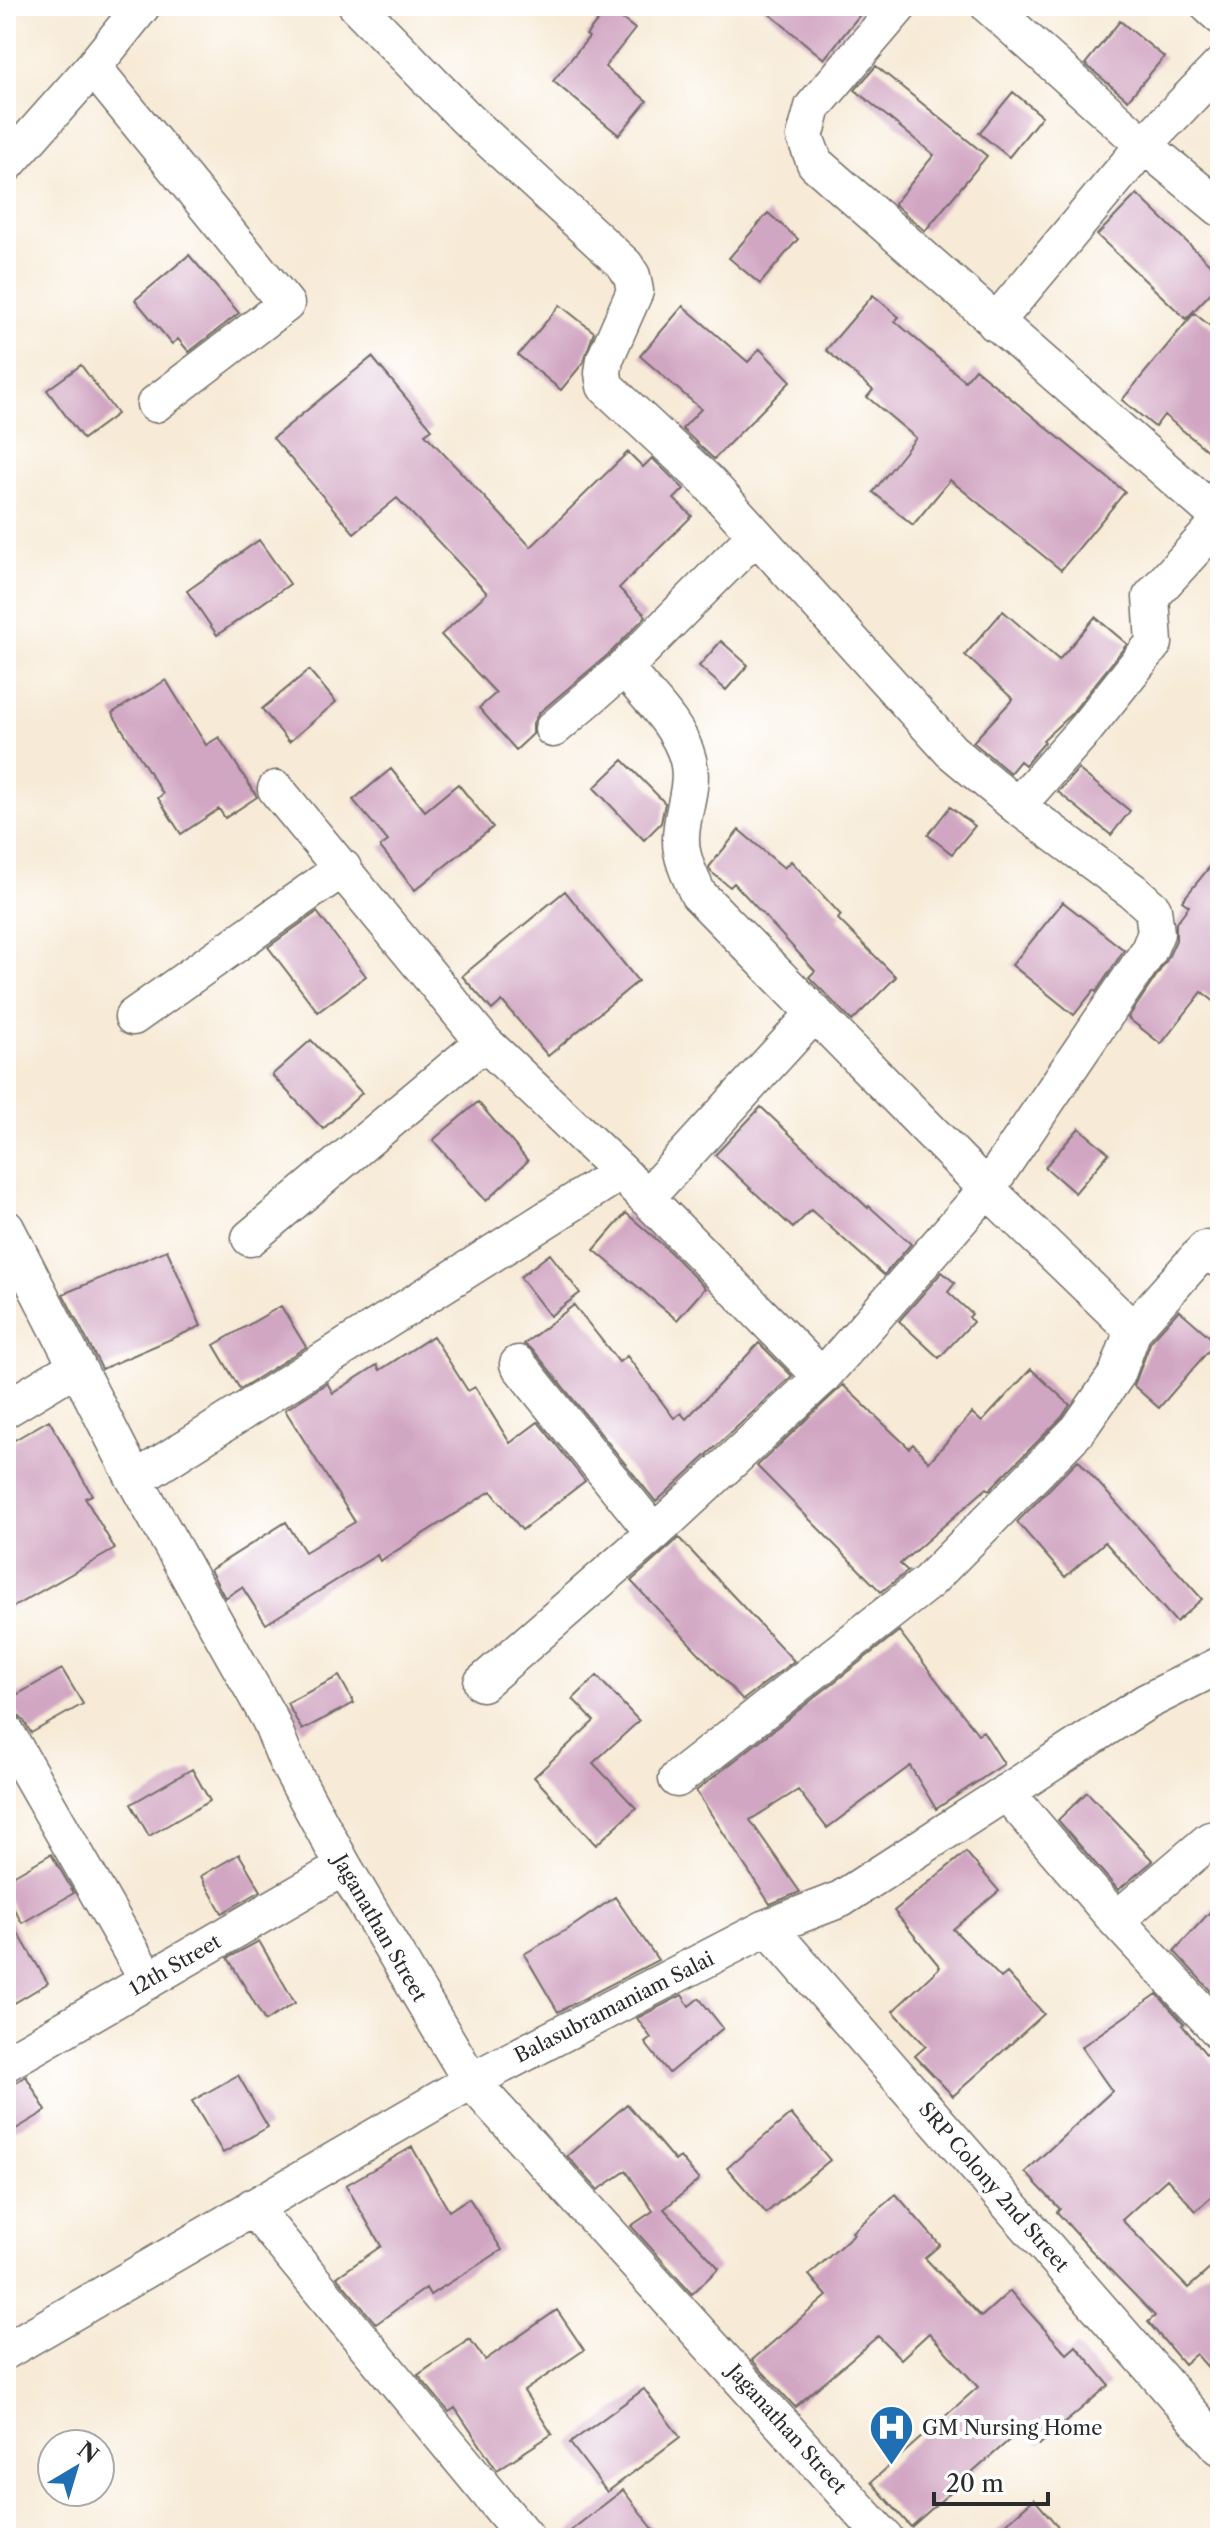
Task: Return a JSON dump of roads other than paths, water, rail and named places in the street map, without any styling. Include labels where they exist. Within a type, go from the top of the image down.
[{"type":"street","points":[[6,165],[93,67],[142,6]]},
{"type":"street","points":[[357,6],[467,119],[625,265],[632,276],[635,291],[605,359],[605,386],[708,482],[951,751],[1017,806],[1153,909],[1156,933],[1148,952],[987,1189],[822,1377],[654,1533],[482,1683]]},
{"type":"street","points":[[899,6],[813,107],[805,137],[815,163],[1220,519],[1151,597],[1154,643],[1086,728],[1017,806]]},
{"type":"street","points":[[989,6],[1144,145],[1220,208]]},
{"type":"street","points":[[1209,6],[1220,16]]},
{"type":"street","points":[[995,323],[1144,145],[1220,66]]},
{"type":"street","points":[[93,67],[286,304],[155,404]]},
{"type":"street","points":[[553,729],[624,668],[756,535]]},
{"type":"street","points":[[624,668],[677,733],[688,761],[689,783],[681,841],[687,870],[698,894],[987,1189],[1133,1330]]},
{"type":"street","points":[[276,789],[484,1042],[621,1172],[822,1377]]},
{"type":"street","points":[[133,1017],[343,868]]},
{"type":"street","points":[[646,1198],[815,1013]]},
{"type":"street","points":[[250,1238],[484,1042]]},
{"type":"street","points":[[135,1480],[621,1172]]},
{"type":"street","name":"Jaganathan Street","points":[[6,1228],[135,1480],[270,1720],[287,1762],[344,1867],[471,2081],[885,2538]]},
{"type":"street","points":[[677,1779],[928,1582],[1078,1430],[1117,1374],[1133,1330],[1215,1246]]},
{"type":"street","points":[[518,1364],[654,1533]]},
{"type":"street","points":[[6,1409],[77,1366]]},
{"type":"street","name":"Balasubramaniam Salai","points":[[6,2351],[471,2081],[768,1927],[841,1899],[1146,1702],[1220,1665]]},
{"type":"street","points":[[6,1732],[148,1981]]},
{"type":"street","points":[[1006,1792],[1116,1920],[1220,2032]]},
{"type":"street","points":[[1116,1920],[1210,1840],[1220,1838]]},
{"type":"street","name":"12th Street","points":[[6,2063],[344,1867]]},
{"type":"street","name":"SRP Colony 2nd Street","points":[[768,1927],[1220,2447]]},
{"type":"street","points":[[252,2207],[526,2538]]},
{"type":"place","name":"GM Nursing Home","points":[[891,2467]]}]
